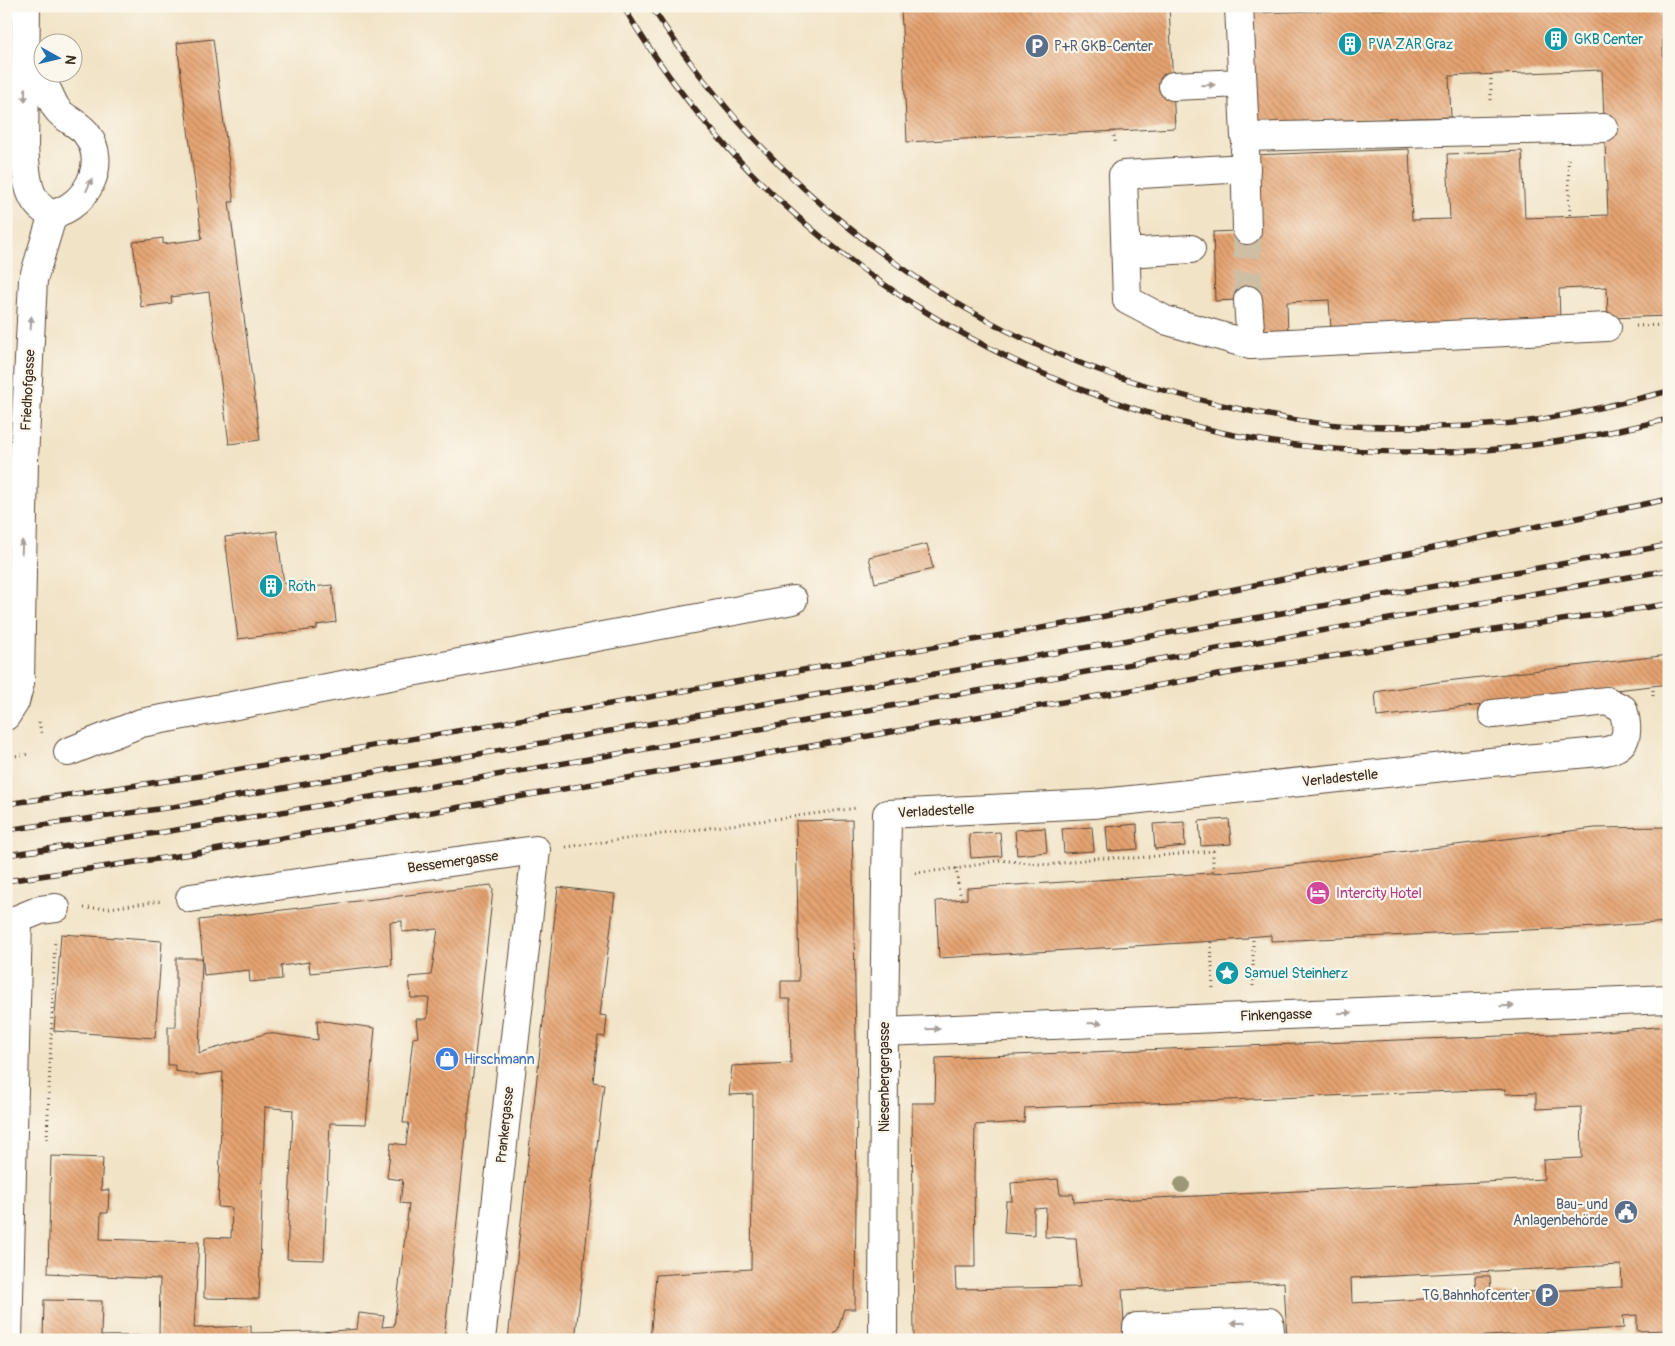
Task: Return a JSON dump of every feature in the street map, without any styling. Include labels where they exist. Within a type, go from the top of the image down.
[{"type":"street","points":[[26,6],[24,146],[28,188],[42,209],[53,214],[68,208],[85,193],[92,181],[96,162],[94,148],[86,133],[57,110],[26,47]]},
{"type":"street","points":[[1239,6],[1247,230]]},
{"type":"street","points":[[1173,86],[1242,83]]},
{"type":"street","points":[[1245,138],[1604,128]]},
{"type":"street","points":[[1246,168],[1123,174],[1127,300],[1165,320],[1251,345],[1607,327]]},
{"type":"street","name":"Friedhofgasse","points":[[6,716],[15,702],[20,683],[13,632],[33,280],[53,214]]},
{"type":"street","points":[[1126,253],[1191,249]]},
{"type":"street","points":[[1248,300],[1251,345]]},
{"type":"street","points":[[68,752],[141,723],[793,600]]},
{"type":"street","name":"Verladestelle","points":[[887,814],[1093,804],[1599,752],[1614,750],[1624,740],[1628,727],[1623,709],[1607,701],[1493,714]]},
{"type":"street","name":"Niesenbergergasse","points":[[884,1340],[884,1032],[887,814]]},
{"type":"street","name":"Bessemergasse","points":[[190,898],[536,850]]},
{"type":"street","name":"Prankergasse","points":[[481,1340],[536,850]]},
{"type":"street","points":[[8,1340],[18,919],[40,910],[56,908]]},
{"type":"street","name":"Finkengasse","points":[[884,1032],[1669,999]]},
{"type":"street","points":[[1136,1340],[1137,1327],[1270,1322],[1270,1340]]},
{"type":"path","points":[[1669,120],[1667,125],[1669,125]]},
{"type":"path","points":[[1568,129],[1570,216]]},
{"type":"path","points":[[37,714],[46,750],[68,752]]},
{"type":"path","points":[[6,757],[30,754]]},
{"type":"path","points":[[536,850],[867,807],[887,814]]},
{"type":"path","points":[[912,874],[1000,860],[1049,865],[1096,858],[1136,858],[1213,851],[1213,873]]},
{"type":"path","points":[[956,868],[962,900]]},
{"type":"path","points":[[47,1140],[56,908],[109,908],[190,898]]},
{"type":"path","points":[[1253,936],[1253,992]]},
{"type":"path","points":[[1210,942],[1214,994]]},
{"type":"building","name":"P+R GKB-Center","points":[[901,6],[1169,6],[1175,128],[907,142]]},
{"type":"building","points":[[1475,6],[1661,6],[1669,174],[1669,316],[1608,318],[1607,287],[1559,289],[1560,321],[1331,329],[1329,300],[1287,302],[1288,337],[1260,338],[1258,299],[1215,301],[1213,232],[1257,230],[1254,155],[1409,149],[1412,220],[1450,219],[1447,154],[1522,151],[1525,218],[1608,215],[1602,70],[1449,76],[1451,117],[1255,123],[1252,13]]},
{"type":"building","points":[[213,39],[234,202],[229,202],[260,440],[229,444],[209,292],[171,297],[172,303],[141,307],[133,242],[163,238],[163,244],[202,239],[177,43]]},
{"type":"building","name":"Roth","points":[[277,531],[284,584],[311,581],[312,587],[332,585],[336,622],[317,625],[317,629],[238,639],[225,537]]},
{"type":"building","points":[[927,544],[933,569],[875,583],[869,557]]},
{"type":"building","points":[[1669,655],[1669,684],[1377,717],[1375,692],[1438,682]]},
{"type":"building","points":[[1229,819],[1231,844],[1201,846],[1199,821]]},
{"type":"building","points":[[852,820],[857,1095],[855,1309],[844,1309],[838,1329],[830,1340],[650,1340],[656,1275],[751,1269],[753,1094],[729,1095],[732,1066],[791,1063],[790,999],[781,999],[781,981],[799,981],[796,821]]},
{"type":"building","points":[[1184,822],[1185,846],[1155,849],[1153,824]]},
{"type":"building","points":[[1137,824],[1138,849],[1108,851],[1106,827]]},
{"type":"building","points":[[1092,827],[1094,851],[1064,853],[1062,829]]},
{"type":"building","name":"Intercity Hotel","points":[[1669,827],[1669,922],[1598,927],[1271,941],[1271,935],[1247,937],[1247,939],[939,958],[936,901],[967,899],[967,888],[1243,871],[1595,828]]},
{"type":"building","points":[[1045,828],[1047,852],[1017,855],[1015,830]]},
{"type":"building","points":[[1000,832],[1002,856],[971,858],[969,834]]},
{"type":"building","points":[[491,885],[493,890],[444,1340],[43,1340],[44,1300],[102,1301],[101,1336],[159,1335],[160,1279],[48,1273],[51,1156],[103,1158],[101,1190],[109,1190],[108,1213],[101,1213],[100,1239],[199,1242],[194,1328],[251,1326],[251,1333],[321,1332],[357,1329],[359,1313],[384,1316],[382,1327],[394,1326],[409,1204],[400,1203],[403,1180],[387,1178],[391,1143],[406,1145],[409,1123],[403,1123],[413,1038],[418,1037],[416,1019],[427,1019],[429,998],[411,998],[409,977],[431,975],[438,929],[402,932],[402,921],[390,922],[392,965],[310,973],[309,962],[281,966],[282,979],[250,982],[249,970],[204,975],[199,920]]},
{"type":"building","points":[[558,887],[615,894],[600,1015],[607,1016],[605,1037],[598,1036],[593,1082],[604,1084],[575,1340],[508,1340]]},
{"type":"building","points":[[61,934],[162,941],[155,1038],[54,1031]]},
{"type":"building","points":[[176,958],[202,958],[199,1053],[268,1033],[318,1040],[317,1020],[375,1028],[366,1124],[330,1123],[324,1260],[287,1259],[293,1110],[265,1107],[259,1299],[204,1298],[205,1237],[231,1238],[232,1208],[218,1207],[223,1072],[199,1075],[175,1071],[175,1065],[168,1065],[168,1027],[176,1027]]},
{"type":"building","points":[[1669,1026],[1669,1330],[1637,1331],[1637,1315],[1623,1316],[1624,1328],[1419,1340],[1287,1340],[1284,1282],[1122,1290],[1125,1340],[914,1340],[912,1103],[935,1103],[936,1058],[1579,1033]],"holes":[[[1505,1089],[1505,1094],[1536,1093],[1536,1109],[1581,1107],[1582,1158],[1543,1160],[1544,1179],[1074,1202],[1073,1194],[1060,1194],[1058,1179],[1011,1183],[1012,1201],[1006,1201],[1004,1233],[1034,1235],[1034,1209],[1046,1208],[1045,1237],[1076,1238],[1080,1287],[956,1289],[955,1267],[975,1267],[975,1125],[1024,1122],[1025,1108]],[[1621,1265],[1622,1287],[1491,1294],[1490,1276],[1475,1276],[1476,1296],[1352,1303],[1351,1278]]]},
{"type":"tunnel","points":[[1247,230],[1248,300]]},
{"type":"railway","points":[[623,6],[676,85],[737,158],[805,223],[880,281],[960,332],[1044,374],[1133,408],[1224,433],[1303,446],[1356,450],[1409,452],[1494,449],[1553,442],[1669,419]]},
{"type":"railway","points":[[651,6],[694,67],[742,125],[794,179],[850,228],[910,273],[973,313],[1040,346],[1110,374],[1217,404],[1270,415],[1317,423],[1372,427],[1491,425],[1522,422],[1587,411],[1669,391]]},
{"type":"railway","points":[[6,804],[207,775],[1081,621],[1669,499]]},
{"type":"railway","points":[[6,830],[173,807],[1669,545]]},
{"type":"railway","points":[[6,855],[164,832],[382,795],[1669,570]]},
{"type":"railway","points":[[6,881],[191,854],[1247,670],[1669,604]]},
{"type":"place","name":"GKB Center","points":[[1556,39]]},
{"type":"place","name":"PVA ZAR Graz","points":[[1350,44]]},
{"type":"place","name":"P+R GKB-Center","points":[[1037,46]]},
{"type":"place","name":"Roth","points":[[271,586]]},
{"type":"place","name":"Intercity Hotel","points":[[1318,893]]},
{"type":"place","name":"Samuel Steinherz","points":[[1227,973]]},
{"type":"place","name":"Hirschmann","points":[[447,1059]]},
{"type":"place","name":"Bau- und Anlagenbehörde","points":[[1626,1212]]},
{"type":"place","name":"TG Bahnhofcenter","points":[[1547,1295]]}]
